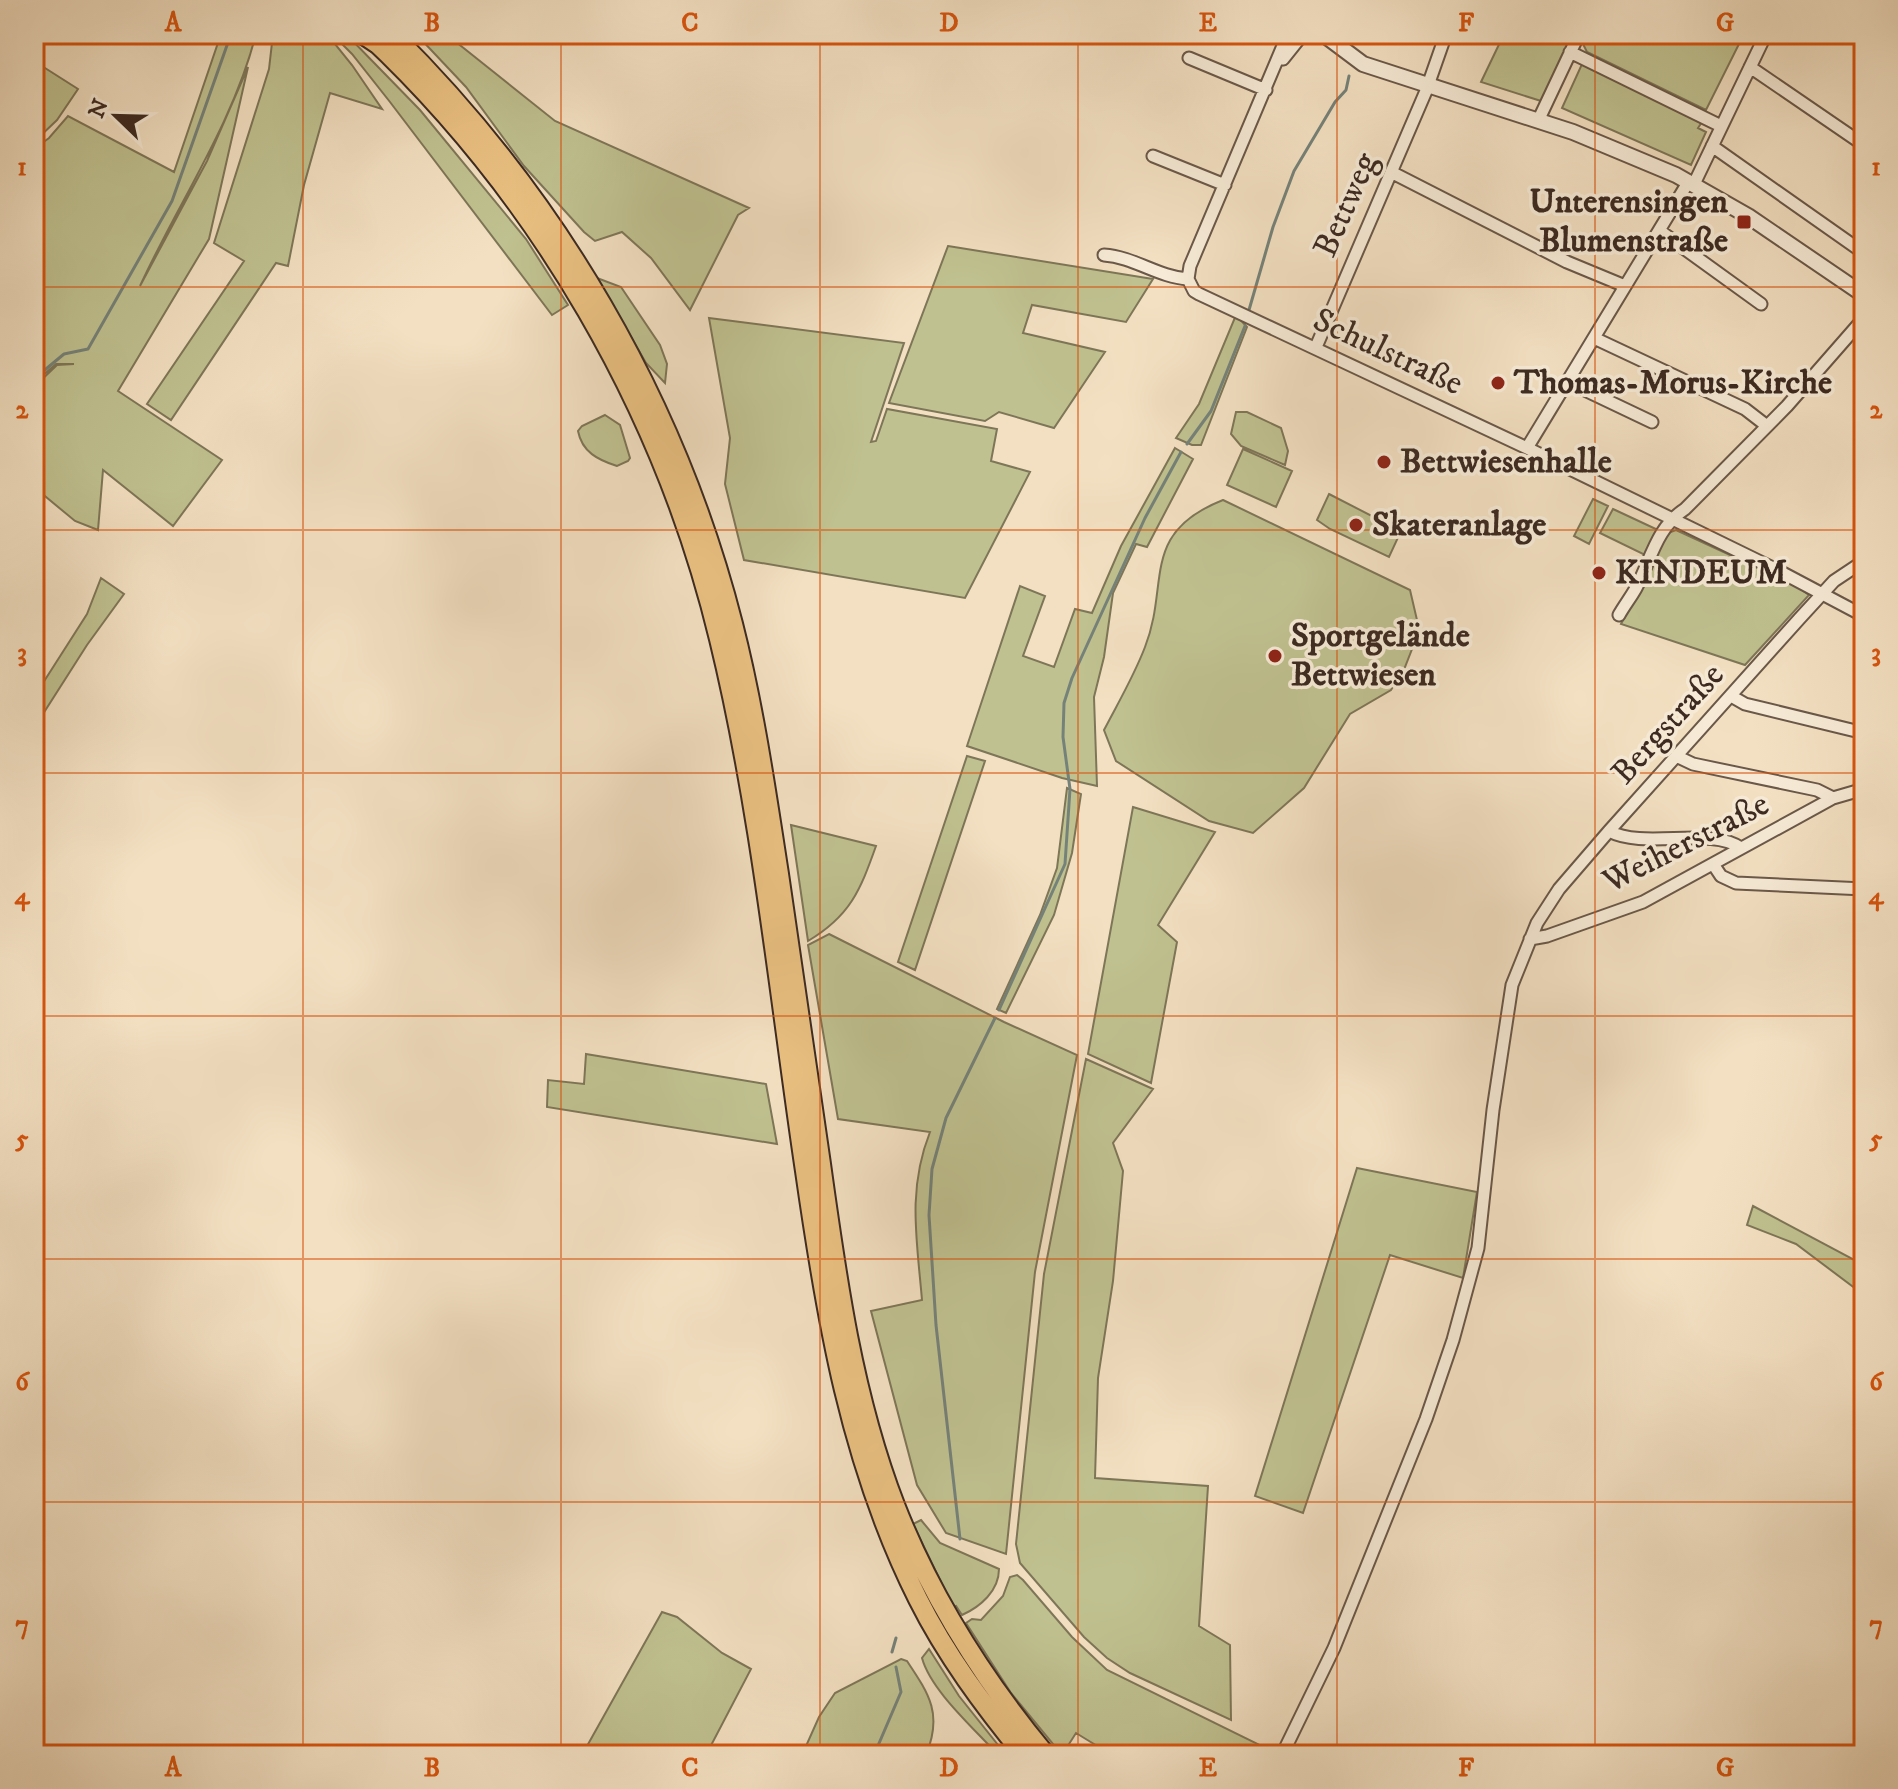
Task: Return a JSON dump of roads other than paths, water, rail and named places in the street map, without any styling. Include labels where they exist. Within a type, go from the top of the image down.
[{"type":"highway","points":[[375,36],[478,127],[549,219],[608,315],[653,399],[702,521],[734,627],[752,710],[835,1266],[857,1377],[878,1455],[938,1616]]},
{"type":"highway","points":[[375,36],[451,122],[522,211],[579,299],[647,428],[666,473],[705,585],[734,708],[823,1291],[842,1386],[873,1494],[893,1545],[1024,1755]]},
{"type":"highway","points":[[954,1645],[1046,1755]]},
{"type":"street","points":[[1188,279],[1190,266],[1288,34]]},
{"type":"street","points":[[1275,69],[1303,34]]},
{"type":"street","points":[[1323,34],[1363,64],[1609,146],[1691,182],[1748,216],[1864,295]]},
{"type":"street","points":[[1339,34],[1389,72]]},
{"type":"street","name":"Bettweg","points":[[1316,347],[1429,86],[1446,34]]},
{"type":"street","points":[[1852,34],[1864,42]]},
{"type":"street","points":[[1538,121],[1575,35]]},
{"type":"street","points":[[1527,448],[1712,146],[1764,35]]},
{"type":"street","points":[[1570,52],[1721,126]]},
{"type":"street","points":[[1189,58],[1266,90]]},
{"type":"street","points":[[1750,67],[1864,145]]},
{"type":"street","points":[[1712,146],[1864,253]]},
{"type":"street","points":[[1153,156],[1225,185]]},
{"type":"street","points":[[1391,172],[1567,262],[1625,286]]},
{"type":"street","points":[[1660,231],[1761,304]]},
{"type":"street","name":"Schulstraße","points":[[1104,255],[1188,279],[1194,291],[1527,448],[1864,616]]},
{"type":"street","points":[[1619,615],[1671,518],[1685,509],[1767,426],[1864,318]]},
{"type":"street","points":[[1594,338],[1745,409],[1767,426]]},
{"type":"street","points":[[1568,382],[1652,422]]},
{"type":"street","name":"Bergstraße","points":[[1282,1755],[1334,1648],[1426,1419],[1453,1340],[1478,1248],[1509,999],[1530,939],[1551,901],[1609,831],[1822,593],[1864,561]]},
{"type":"street","points":[[1731,696],[1745,704],[1864,733]]},
{"type":"street","points":[[1676,756],[1693,764],[1817,790],[1833,798]]},
{"type":"street","name":"Weiherstraße","points":[[1530,939],[1547,936],[1643,902],[1833,798],[1862,786]]},
{"type":"street","points":[[1609,831],[1632,838],[1726,841],[1741,848]]},
{"type":"street","points":[[1713,864],[1721,876],[1736,883],[1864,889]]},
{"type":"waterway","points":[[34,379],[64,354],[88,349],[172,201],[231,34]]},
{"type":"waterway","points":[[1249,310],[1273,227],[1294,171],[1335,102],[1346,90],[1349,76]]},
{"type":"waterway","points":[[1187,444],[1211,411],[1245,326]]},
{"type":"waterway","points":[[999,1010],[1065,864],[1070,789],[1063,737],[1064,703],[1072,678],[1145,518],[1181,452]]},
{"type":"waterway","points":[[960,1539],[936,1325],[929,1215],[932,1169],[946,1118],[995,1018]]},
{"type":"waterway","points":[[892,1652],[896,1638]]},
{"type":"waterway","points":[[874,1755],[901,1692],[896,1667]]},
{"type":"place","name":"Unterensingen Blumenstraße","points":[[1744,222]]},
{"type":"place","name":"Thomas-Morus-Kirche","points":[[1498,383]]},
{"type":"place","name":"Bettwiesenhalle","points":[[1384,462]]},
{"type":"place","name":"Skateranlage","points":[[1356,525]]},
{"type":"place","name":"KINDEUM","points":[[1599,573]]},
{"type":"place","name":"Sportgelände Bettwiesen","points":[[1275,656]]}]
